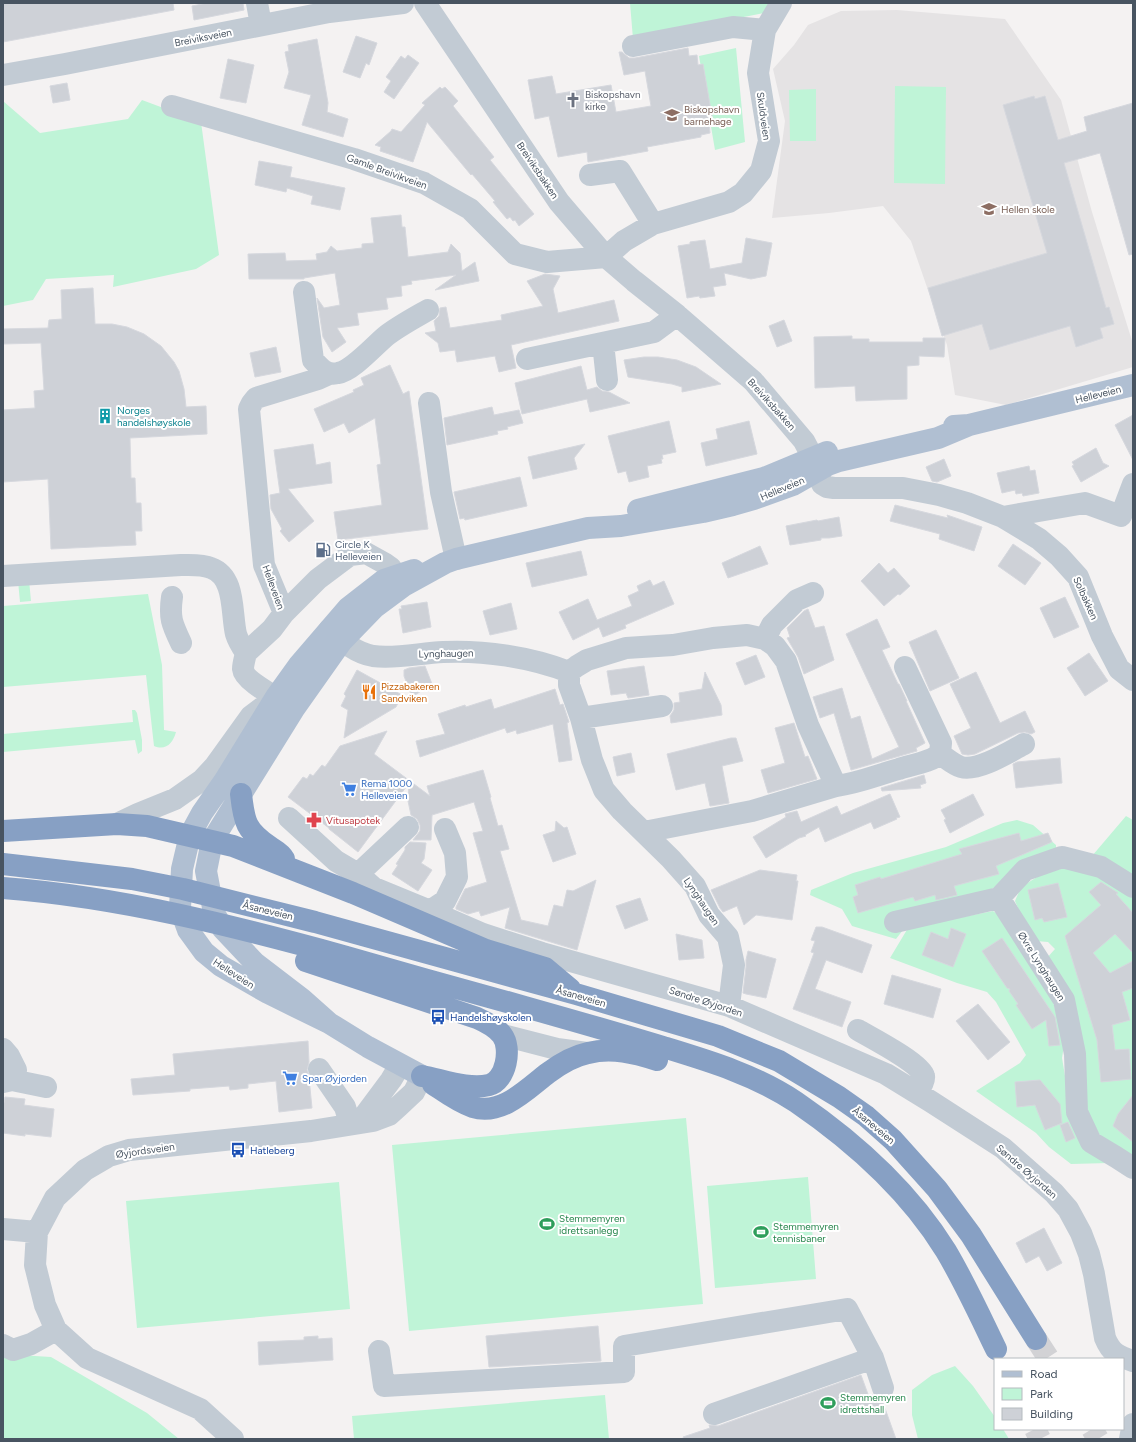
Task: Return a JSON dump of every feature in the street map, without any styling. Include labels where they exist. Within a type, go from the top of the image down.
[{"type":"highway","points":[[241,794],[244,816],[251,831],[281,854],[289,867]]},
{"type":"highway","points":[[3,832],[117,824],[147,826],[233,846],[353,893],[486,950],[545,968],[576,994]]},
{"type":"highway","name":"Åsaneveien","points":[[3,864],[132,879],[183,889],[315,922],[576,994],[718,1036],[779,1061],[839,1097],[866,1116],[893,1140],[937,1189],[971,1235],[1036,1339]]},
{"type":"highway","points":[[3,888],[78,896],[129,904],[237,927],[256,946],[313,955],[609,1031],[698,1057],[746,1074],[793,1100],[837,1132],[875,1165],[917,1211],[945,1250],[969,1292],[996,1349]]},
{"type":"highway","points":[[313,955],[477,1018],[492,1026],[503,1035],[507,1048],[506,1063],[501,1076],[491,1085],[474,1087],[422,1076]]},
{"type":"highway","points":[[422,1076],[450,1096],[462,1102],[474,1107],[491,1108],[507,1103],[523,1093],[564,1062],[587,1053],[600,1050],[616,1051],[636,1054],[663,1062],[698,1057]]},
{"type":"main road","name":"Helleveien","points":[[422,1076],[400,1065],[329,1022],[255,963],[223,929],[214,913],[206,871],[212,841],[294,709],[336,635],[348,608],[384,580],[396,576],[425,567],[588,528],[617,516],[815,465],[836,448],[938,428],[969,425],[1133,385]]},
{"type":"main road","name":"Helleveien","points":[[329,1022],[294,1007],[244,980],[221,966],[204,952],[188,930],[180,908],[182,869],[190,835],[202,813],[225,780],[276,697],[299,665],[336,635],[405,585],[451,561]]},
{"type":"street","points":[[257,3],[261,25]]},
{"type":"street","name":"Breiviksveien","points":[[3,75],[58,66],[261,25],[328,7],[403,3]]},
{"type":"street","name":"Breiviksbakken","points":[[425,3],[559,202],[606,257],[754,381],[804,441],[815,465]]},
{"type":"street","name":"Skuldveien","points":[[606,257],[624,241],[653,224],[728,202],[743,193],[762,171],[769,141],[758,73],[765,30],[781,3]]},
{"type":"street","points":[[633,46],[733,27],[765,30]]},
{"type":"street","name":"Gamle Breivikveien","points":[[172,106],[354,159],[424,183],[470,209],[515,254],[547,262],[606,257]]},
{"type":"street","points":[[590,175],[620,171],[653,224]]},
{"type":"street","points":[[304,292],[313,360],[319,367],[329,374]]},
{"type":"street","name":"Helleveien","points":[[246,653],[272,629],[284,613],[264,565],[249,409],[252,403],[256,398],[318,379],[329,374],[338,374],[346,371],[386,336],[428,310]]},
{"type":"street","points":[[527,359],[654,332],[677,315]]},
{"type":"street","points":[[603,343],[607,380]]},
{"type":"street","points":[[423,409],[435,506],[444,543],[451,561]]},
{"type":"street","name":"Solbakken","points":[[815,465],[822,484],[827,488],[903,488],[939,495],[967,503],[1003,517],[1039,539],[1060,556],[1078,577],[1102,636],[1119,669],[1133,680]]},
{"type":"street","points":[[1003,517],[1085,503],[1127,520],[1133,484]]},
{"type":"street","points":[[284,613],[318,578],[350,555],[366,553],[391,568],[396,576]]},
{"type":"street","points":[[3,576],[180,565],[212,568],[225,578],[231,596],[236,635],[246,653],[243,668],[245,675],[294,709]]},
{"type":"street","points":[[765,638],[772,624],[796,600],[814,593]]},
{"type":"street","name":"Lynghaugen","points":[[336,635],[353,648],[372,656],[444,651],[486,653],[538,662],[569,672],[569,684],[581,718],[592,760],[604,790],[622,811],[671,859],[695,886],[709,915],[728,937],[734,965],[729,1006]]},
{"type":"street","points":[[569,672],[587,660],[626,648],[673,645],[713,638],[747,635],[765,638],[775,646],[786,661],[808,725],[836,786]]},
{"type":"street","points":[[644,832],[752,811],[836,786],[863,781],[922,761],[934,759],[940,754],[941,743],[905,667]]},
{"type":"street","points":[[117,824],[175,799],[202,780],[215,766],[252,716],[276,697]]},
{"type":"street","points":[[581,718],[662,706]]},
{"type":"street","points":[[940,754],[960,767],[970,768],[983,765],[1024,744]]},
{"type":"street","name":"Søndre Øyjorden","points":[[289,818],[336,861],[358,874],[374,888],[430,910],[483,934],[622,976],[729,1006],[886,1074],[1002,1148],[1054,1193],[1068,1209],[1081,1233],[1089,1254],[1094,1274],[1104,1338],[1109,1348],[1123,1358]]},
{"type":"street","points":[[358,874],[408,827]]},
{"type":"street","points":[[430,910],[445,901],[457,877],[455,853],[445,829]]},
{"type":"street","points":[[895,922],[999,898],[1025,870],[1062,857],[1101,867],[1133,887]]},
{"type":"street","name":"Øvre Lynghaugen","points":[[999,898],[1064,1000],[1075,1054],[1077,1112],[1091,1142],[1133,1168]]},
{"type":"street","points":[[858,1030],[908,1059],[922,1072],[924,1076],[923,1082],[917,1093]]},
{"type":"street","points":[[503,1035],[557,1048],[587,1053]]},
{"type":"street","points":[[3,1049],[9,1056],[16,1070],[8,1081],[46,1087]]},
{"type":"street","points":[[319,1069],[345,1107],[354,1124],[391,1080],[400,1065]]},
{"type":"street","name":"Øyjordsveien","points":[[233,1439],[200,1409],[87,1358],[56,1330],[45,1305],[35,1265],[38,1232],[55,1198],[85,1170],[108,1156],[129,1150],[311,1131],[373,1121],[389,1115],[414,1092],[422,1076]]},
{"type":"street","points":[[3,1228],[38,1232]]},
{"type":"street","points":[[379,1351],[384,1386],[624,1372],[624,1346],[847,1309],[872,1358],[883,1388]]},
{"type":"street","points":[[3,1345],[13,1350],[31,1344],[56,1330]]},
{"type":"street","points":[[714,1414],[872,1358]]},
{"type":"street","points":[[1130,1439],[1133,1424]]},
{"type":"shaded area","name":"Hellen skole","points":[[897,10],[1005,19],[1061,100],[1092,212],[1133,344],[1133,367],[1006,405],[955,395],[947,345],[911,241],[883,206],[772,218],[785,121],[773,69],[794,45],[808,25],[841,11]]},
{"type":"green space","points":[[630,3],[769,3],[764,13],[633,39]]},
{"type":"green space","points":[[736,48],[745,142],[715,150],[699,56]]},
{"type":"green space","points":[[895,86],[946,87],[945,184],[894,183]]},
{"type":"green space","points":[[816,89],[816,141],[790,141],[789,90]]},
{"type":"green space","points":[[142,100],[201,122],[219,255],[196,269],[113,287],[114,275],[46,279],[33,300],[3,306],[3,101],[40,133],[128,119]]},
{"type":"green space","points":[[29,580],[31,601],[20,602],[18,581]]},
{"type":"green space","points":[[148,594],[162,665],[164,730],[176,732],[171,743],[165,747],[154,746],[146,675],[3,687],[3,606]]},
{"type":"green space","points":[[132,710],[135,710],[137,713],[142,740],[142,751],[138,754],[135,740],[3,752],[3,734],[133,722]]},
{"type":"green space","points":[[1126,816],[1133,820],[1133,878],[1092,856]]},
{"type":"green space","points":[[1017,820],[1033,825],[1056,845],[1056,853],[1000,885],[964,901],[913,917],[896,939],[852,926],[842,909],[810,895],[811,890],[853,873],[946,847],[1003,823]]},
{"type":"green space","points":[[1071,867],[1100,877],[1133,894],[1133,1162],[1099,1134],[1089,1114],[1046,959],[1055,949],[1048,942],[1036,941],[1026,927],[1015,901],[1021,887],[1045,872]]},
{"type":"green space","points":[[993,911],[1000,916],[1052,997],[1064,1045],[1062,1058],[1069,1100],[1109,1163],[1071,1164],[1049,1147],[1036,1133],[976,1091],[1020,1063],[1026,1055],[996,1002],[987,992],[957,983],[890,958],[908,928]]},
{"type":"green space","name":"Stemmemyren idrettsanlegg","points":[[686,1118],[703,1304],[409,1331],[392,1145]]},
{"type":"green space","name":"Stemmemyren tennisbaner","points":[[808,1177],[816,1279],[715,1288],[707,1186]]},
{"type":"green space","points":[[339,1182],[350,1309],[137,1328],[126,1201]]},
{"type":"green space","points":[[3,1354],[51,1357],[147,1413],[179,1439],[3,1439]]},
{"type":"green space","points":[[955,1366],[973,1386],[994,1416],[994,1430],[1004,1430],[1009,1439],[918,1439],[912,1415],[912,1390],[932,1375]]},
{"type":"green space","points":[[605,1395],[609,1439],[354,1439],[352,1416]]},
{"type":"building","points":[[3,3],[173,3],[174,10],[3,42]]},
{"type":"building","points":[[207,3],[243,3],[244,10],[194,20],[192,6]]},
{"type":"building","points":[[356,36],[377,43],[369,65],[366,63],[360,78],[343,72]]},
{"type":"building","points":[[317,39],[328,103],[327,112],[348,119],[343,137],[302,125],[311,95],[284,88],[289,72],[285,52],[289,51],[288,45]]},
{"type":"building","name":"Biskopshavn kirke","points":[[688,48],[689,56],[697,55],[698,65],[703,64],[713,122],[709,123],[710,133],[701,135],[701,137],[647,147],[648,151],[588,162],[587,152],[558,157],[549,116],[535,119],[528,80],[552,76],[556,94],[611,85],[616,112],[651,106],[645,71],[624,75],[619,52],[622,52],[629,58],[635,58]]},
{"type":"building","points":[[408,55],[419,63],[394,99],[384,92],[391,81],[386,77],[401,56],[405,59]]},
{"type":"building","points":[[228,59],[254,65],[246,103],[220,98]]},
{"type":"building","points":[[67,83],[70,100],[53,103],[50,86]]},
{"type":"building","points":[[440,87],[442,89],[445,87],[458,101],[453,106],[494,157],[490,160],[534,214],[519,226],[515,220],[513,221],[510,217],[507,219],[493,202],[495,201],[472,174],[471,175],[427,122],[413,162],[380,151],[381,147],[375,145],[392,129],[401,132],[425,105],[422,103]]},
{"type":"building","name":"Hellen skole","points":[[1034,96],[1035,99],[1045,96],[1058,140],[1087,131],[1084,117],[1133,103],[1133,254],[1129,255],[1100,153],[1064,163],[1106,308],[1109,307],[1114,324],[1100,328],[1103,338],[1076,347],[1070,326],[990,350],[982,324],[942,336],[928,288],[1047,253],[1003,105]]},
{"type":"building","points":[[259,161],[292,167],[290,177],[345,188],[340,210],[311,204],[313,196],[287,188],[286,192],[255,185]]},
{"type":"building","points":[[401,215],[402,227],[405,227],[408,257],[448,252],[451,244],[460,253],[462,271],[475,262],[479,281],[435,290],[456,275],[411,281],[412,284],[401,286],[402,296],[386,298],[388,309],[357,313],[359,325],[337,328],[346,342],[332,352],[323,337],[317,298],[324,308],[340,305],[335,273],[304,279],[249,279],[248,254],[285,253],[286,261],[317,260],[316,254],[327,252],[331,246],[337,251],[362,248],[362,244],[374,243],[371,218]]},
{"type":"building","points":[[746,238],[772,243],[766,276],[751,279],[724,273],[726,285],[713,287],[715,296],[687,298],[678,246],[690,244],[690,242],[705,240],[710,269],[742,263]]},
{"type":"building","points":[[545,274],[560,276],[553,289],[558,313],[614,300],[619,321],[511,345],[516,368],[499,372],[495,356],[457,362],[455,350],[440,352],[438,343],[425,333],[436,331],[434,321],[439,316],[440,308],[446,307],[450,328],[502,320],[501,315],[543,306],[527,281]]},
{"type":"building","name":"Norges handelshøyskole","points":[[93,288],[95,324],[112,324],[127,327],[144,334],[161,346],[174,362],[179,371],[184,389],[186,407],[206,406],[207,434],[130,438],[131,478],[135,478],[136,503],[141,503],[142,531],[135,531],[136,545],[51,549],[48,479],[3,482],[3,410],[35,408],[34,391],[44,390],[41,343],[3,344],[3,329],[48,328],[49,320],[62,319],[61,290]]},
{"type":"building","points":[[784,320],[792,341],[777,347],[769,326]]},
{"type":"building","points":[[852,336],[852,339],[869,339],[869,342],[923,342],[923,338],[945,338],[944,357],[919,356],[919,365],[907,366],[907,399],[856,401],[855,386],[815,388],[814,337]]},
{"type":"building","points":[[276,347],[281,372],[255,377],[250,353]]},
{"type":"building","points":[[644,357],[658,357],[677,360],[696,367],[721,384],[682,392],[682,387],[672,384],[628,377],[624,360]]},
{"type":"building","points":[[390,365],[403,394],[409,391],[428,529],[338,540],[334,512],[382,505],[377,465],[381,464],[375,418],[349,433],[344,423],[324,432],[314,409],[354,392],[353,390],[364,385],[361,378]]},
{"type":"building","points":[[581,366],[587,390],[597,387],[602,391],[609,392],[630,403],[590,412],[587,399],[522,414],[515,383]]},
{"type":"building","points":[[492,407],[494,415],[519,410],[523,423],[507,427],[508,429],[497,431],[498,434],[447,445],[444,418]]},
{"type":"building","points":[[1133,415],[1133,460],[1115,425]]},
{"type":"building","points":[[669,421],[676,452],[662,455],[662,463],[647,466],[649,477],[629,482],[626,471],[618,473],[608,436]]},
{"type":"building","points":[[749,421],[757,454],[706,466],[701,443],[718,439],[716,429]]},
{"type":"building","points":[[313,444],[316,465],[330,462],[332,483],[288,489],[314,521],[289,542],[280,531],[282,529],[271,509],[270,495],[280,493],[274,450]]},
{"type":"building","points":[[585,444],[574,458],[577,469],[533,479],[528,457]]},
{"type":"building","points":[[1096,448],[1103,463],[1109,466],[1081,482],[1072,466],[1074,465],[1072,462]]},
{"type":"building","points":[[944,459],[951,476],[937,482],[932,481],[926,467]]},
{"type":"building","points":[[1029,466],[1030,471],[1035,470],[1039,493],[1023,496],[1022,493],[1016,494],[1015,490],[1002,493],[997,473]]},
{"type":"building","points":[[520,477],[527,506],[465,520],[464,518],[460,519],[454,492]]},
{"type":"building","points":[[895,505],[948,518],[947,515],[982,527],[974,551],[939,539],[940,534],[890,521]]},
{"type":"building","points":[[839,517],[842,536],[821,538],[821,540],[790,545],[786,526]]},
{"type":"building","points":[[1013,544],[1041,563],[1025,585],[998,566]]},
{"type":"building","points":[[760,546],[768,564],[728,578],[722,563]]},
{"type":"building","points":[[581,551],[587,575],[532,587],[526,563]]},
{"type":"building","points":[[879,563],[888,573],[894,568],[910,586],[884,606],[861,581]]},
{"type":"building","points":[[650,580],[653,586],[664,581],[674,604],[625,625],[626,628],[603,637],[599,627],[573,640],[559,612],[588,599],[597,620],[632,606],[628,596],[639,591],[637,586]]},
{"type":"building","points":[[1065,597],[1079,627],[1054,638],[1040,608]]},
{"type":"building","points":[[427,602],[431,627],[403,633],[399,609],[402,609],[401,606]]},
{"type":"building","points":[[511,603],[517,629],[490,635],[483,611]]},
{"type":"building","points":[[808,609],[815,628],[824,626],[834,660],[804,674],[798,657],[787,638],[790,637],[787,628],[804,611]]},
{"type":"building","points":[[877,619],[890,647],[882,650],[907,701],[925,743],[916,748],[917,751],[851,770],[834,713],[820,718],[813,697],[842,688],[851,719],[860,716],[872,759],[899,747],[846,634]]},
{"type":"building","points":[[936,630],[959,678],[930,691],[909,642]]},
{"type":"building","points":[[1089,653],[1108,681],[1085,696],[1067,668]]},
{"type":"building","points":[[756,655],[765,677],[745,685],[736,663]]},
{"type":"building","points":[[425,666],[432,684],[412,697],[404,676],[404,670]]},
{"type":"building","points":[[644,666],[649,695],[628,698],[626,693],[611,695],[607,671]]},
{"type":"building","points":[[357,670],[402,695],[396,707],[344,738],[348,710],[341,706],[346,696],[344,694]]},
{"type":"building","points":[[705,672],[721,705],[722,715],[671,723],[670,716],[674,710],[674,703],[680,702],[679,693],[702,689]]},
{"type":"building","points":[[976,672],[1000,723],[1025,711],[1035,732],[1031,734],[1025,732],[1018,733],[975,754],[962,754],[954,736],[971,728],[950,684]]},
{"type":"building","points":[[555,689],[560,705],[563,704],[569,722],[567,723],[572,760],[559,762],[553,724],[517,734],[516,730],[507,733],[505,728],[420,757],[416,741],[445,734],[438,714],[465,705],[466,707],[491,699],[494,709]]},
{"type":"building","points":[[794,723],[805,757],[808,756],[817,779],[768,793],[761,770],[785,763],[775,728]]},
{"type":"building","points":[[387,731],[374,754],[430,796],[427,786],[483,770],[498,826],[502,825],[509,849],[500,851],[521,920],[548,926],[554,905],[563,907],[567,890],[573,891],[596,880],[577,950],[505,928],[510,907],[481,916],[479,911],[468,914],[456,909],[465,889],[487,882],[473,833],[483,831],[474,802],[432,815],[431,840],[413,840],[420,831],[420,825],[417,819],[411,815],[408,801],[409,783],[358,852],[288,797],[303,777],[307,779],[310,774],[313,776],[322,765],[325,767],[340,746]]},
{"type":"building","points":[[736,738],[743,761],[722,766],[729,803],[710,806],[705,783],[676,790],[667,754]]},
{"type":"building","points":[[631,753],[635,772],[617,776],[613,757]]},
{"type":"building","points":[[1060,758],[1062,783],[1016,788],[1013,764],[1017,762]]},
{"type":"building","points":[[924,775],[926,783],[920,785],[921,788],[882,791],[881,788]]},
{"type":"building","points":[[890,794],[900,817],[874,829],[871,822],[825,842],[819,827],[805,835],[806,836],[799,838],[766,858],[753,837],[786,817],[785,814],[797,811],[801,822],[837,806],[841,815]]},
{"type":"building","points":[[973,794],[984,815],[950,833],[944,820],[946,819],[941,810]]},
{"type":"building","points":[[556,821],[564,828],[567,827],[576,854],[553,862],[543,835],[555,831]]},
{"type":"building","points":[[1019,833],[1021,841],[1048,833],[1052,842],[996,866],[999,874],[954,886],[957,895],[936,900],[935,895],[915,901],[913,897],[858,913],[853,897],[858,895],[855,885],[880,877],[881,879],[962,854],[959,849]]},
{"type":"building","points":[[410,842],[426,843],[424,859],[421,863],[432,870],[418,891],[392,874],[398,865],[396,864],[405,850],[405,847]]},
{"type":"building","points":[[760,870],[797,875],[796,881],[798,881],[792,920],[756,915],[744,925],[737,906],[723,912],[720,908],[711,890]]},
{"type":"building","points":[[1101,882],[1118,893],[1116,894],[1133,913],[1133,953],[1115,934],[1093,953],[1110,973],[1133,961],[1133,988],[1122,992],[1130,1020],[1112,1025],[1115,1050],[1129,1049],[1131,1079],[1101,1082],[1097,1040],[1065,936],[1101,905],[1089,892]]},
{"type":"building","points":[[1058,883],[1067,917],[1044,922],[1042,918],[1035,920],[1028,890]]},
{"type":"building","points":[[640,898],[648,920],[625,929],[616,906]]},
{"type":"building","points":[[816,927],[822,927],[872,945],[862,973],[826,960],[815,989],[851,1002],[842,1027],[793,1009],[814,953],[811,952],[815,941],[811,940]]},
{"type":"building","points":[[951,928],[966,934],[953,967],[922,955],[931,932],[948,939]]},
{"type":"building","points":[[676,934],[702,940],[704,958],[679,960]]},
{"type":"building","points":[[1002,938],[1055,1017],[1060,1045],[1049,1046],[1046,1020],[1032,1029],[1016,1005],[1018,1004],[1009,991],[1010,989],[1007,988],[982,951]]},
{"type":"building","points":[[748,951],[776,959],[766,998],[743,993]]},
{"type":"building","points":[[892,975],[941,989],[933,1018],[884,1004]]},
{"type":"building","points":[[978,1004],[1010,1042],[988,1060],[956,1021]]},
{"type":"building","points":[[308,1041],[309,1062],[307,1070],[310,1078],[312,1108],[279,1112],[276,1081],[248,1084],[248,1088],[230,1090],[229,1086],[190,1089],[190,1091],[133,1095],[131,1079],[175,1075],[173,1054]]},
{"type":"building","points":[[1040,1080],[1060,1104],[1062,1123],[1045,1130],[1035,1105],[1017,1107],[1015,1082]]},
{"type":"building","points":[[1133,1095],[1133,1142],[1113,1126],[1118,1114]]},
{"type":"building","points":[[5,1097],[25,1099],[24,1105],[54,1109],[51,1137],[3,1133],[3,1103]]},
{"type":"building","points":[[1068,1122],[1075,1138],[1066,1142],[1060,1125]]},
{"type":"building","points":[[1044,1228],[1062,1263],[1047,1271],[1039,1256],[1026,1263],[1016,1243]]},
{"type":"building","points":[[598,1326],[601,1361],[489,1367],[486,1336]]},
{"type":"building","points":[[318,1336],[318,1339],[332,1338],[333,1360],[259,1365],[258,1342],[304,1340],[304,1337]]},
{"type":"building","name":"Stemmemyren idrettshall","points":[[861,1375],[869,1397],[873,1395],[875,1398],[882,1400],[896,1439],[684,1439],[683,1437],[710,1428],[709,1425],[718,1426]]},
{"type":"tunnel","points":[[1036,1339],[1048,1358]]},
{"type":"tunnel","points":[[1036,1430],[1040,1439]]},
{"type":"tunnel","points":[[1093,1430],[1098,1439]]},
{"type":"place","name":"Biskopshavn kirke","points":[[573,100]]},
{"type":"place","name":"Biskopshavn barnehage","points":[[672,115]]},
{"type":"place","name":"Hellen skole","points":[[989,209]]},
{"type":"place","name":"Norges handelshøyskole","points":[[105,416]]},
{"type":"place","name":"Circle K Helleveien","points":[[323,550]]},
{"type":"place","name":"Pizzabakeren Sandviken","points":[[369,692]]},
{"type":"place","name":"Rema 1000 Helleveien","points":[[349,789]]},
{"type":"place","name":"Vitusapotek","points":[[314,820]]},
{"type":"place","name":"Handelshøyskolen","points":[[438,1017]]},
{"type":"place","name":"Spar Øyjorden","points":[[290,1078]]},
{"type":"place","name":"Hatleberg","points":[[238,1150]]},
{"type":"place","name":"Stemmemyren idrettsanlegg","points":[[547,1224]]},
{"type":"place","name":"Stemmemyren tennisbaner","points":[[761,1232]]},
{"type":"place","name":"Stemmemyren idrettshall","points":[[828,1403]]}]
